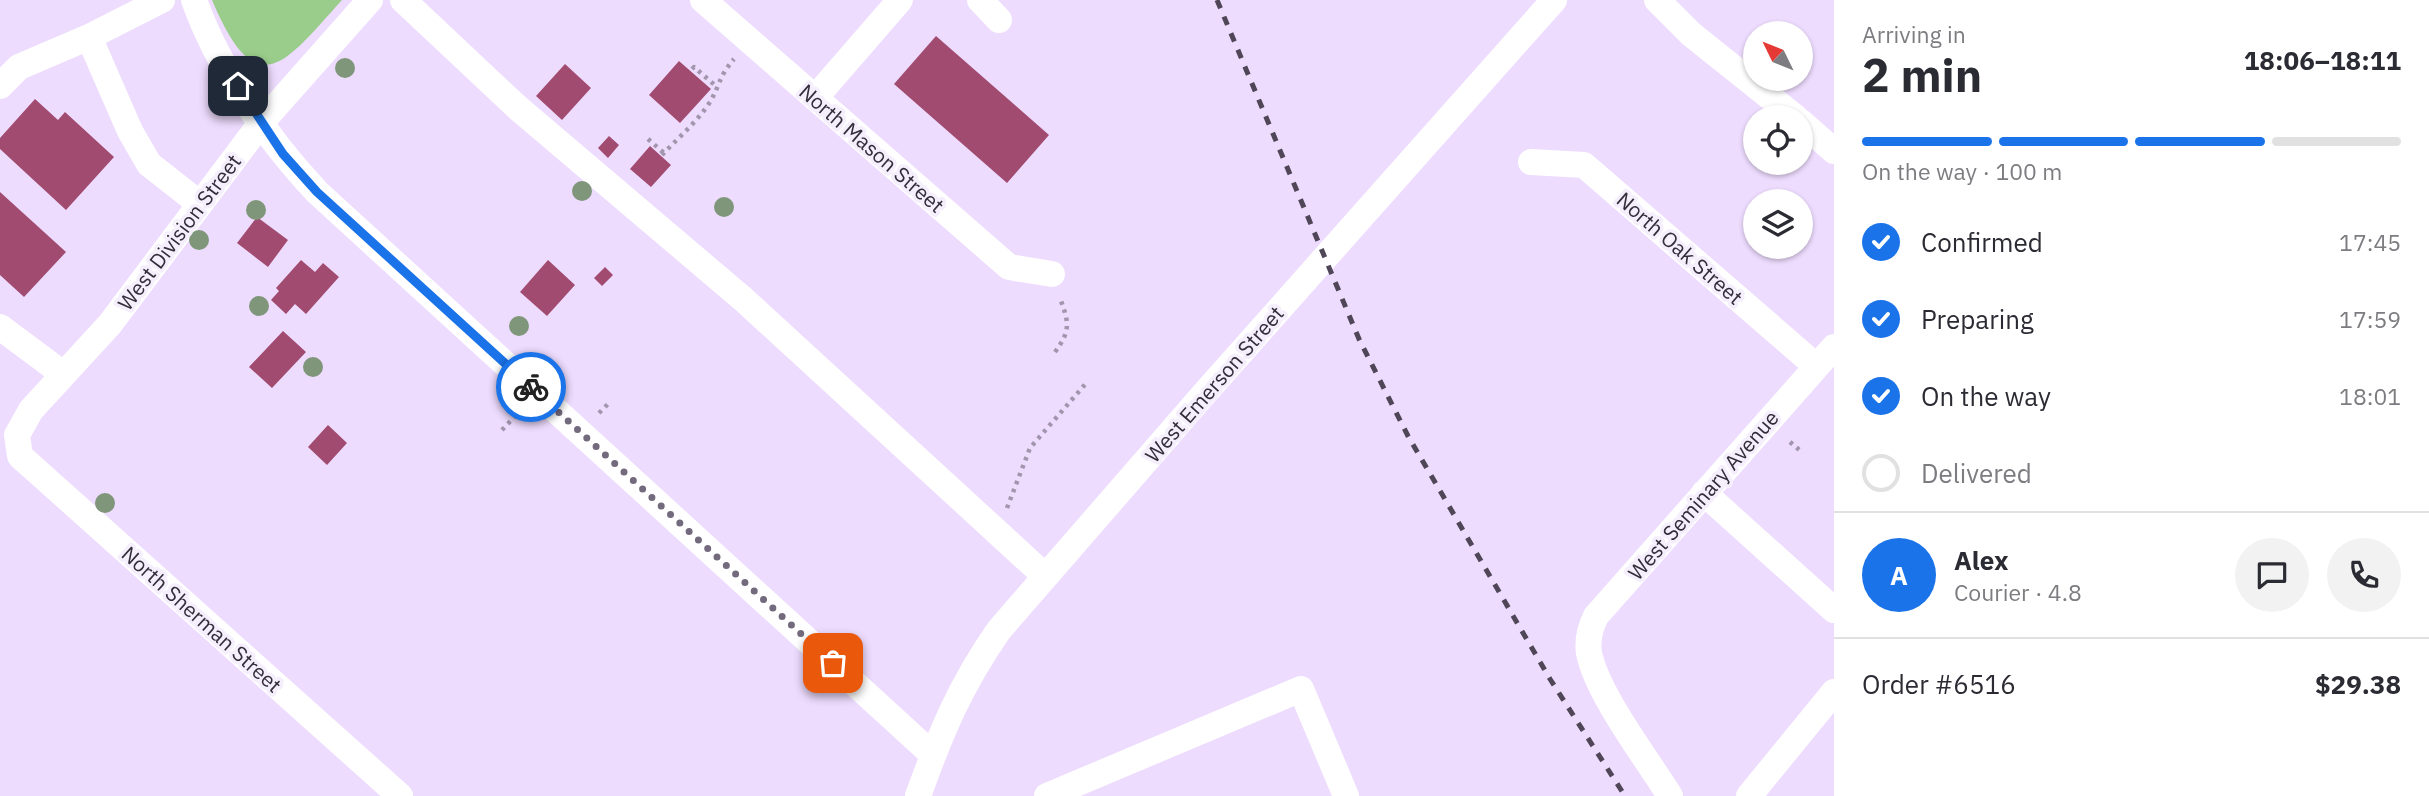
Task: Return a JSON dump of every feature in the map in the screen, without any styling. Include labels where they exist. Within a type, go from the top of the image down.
[{"type":"street","points":[[0,86],[19,67],[89,37],[162,0]]},
{"type":"street","points":[[194,0],[227,68],[261,123],[295,169],[363,237],[933,755]]},
{"type":"street","name":"West Division Street","points":[[18,435],[31,410],[110,324],[261,123],[370,0]]},
{"type":"street","points":[[404,0],[518,108],[743,299],[1045,576]]},
{"type":"street","points":[[815,98],[900,0]]},
{"type":"street","points":[[980,0],[999,20]]},
{"type":"street","name":"West Emerson Street","points":[[918,796],[953,704],[972,668],[999,630],[1204,394],[1554,0]]},
{"type":"street","points":[[1657,0],[1691,34],[1780,105]]},
{"type":"street","name":"North Mason Street","points":[[706,1],[1009,267],[1052,274]]},
{"type":"street","points":[[89,37],[130,131],[149,164],[200,204]]},
{"type":"street","points":[[1813,133],[1834,151]]},
{"type":"street","name":"North Oak Street","points":[[1531,162],[1584,165],[1816,366]]},
{"type":"street","points":[[0,327],[63,374]]},
{"type":"street","name":"West Seminary Avenue","points":[[1670,796],[1597,680],[1589,651],[1590,629],[1596,617],[1834,347]]},
{"type":"street","name":"North Sherman Street","points":[[18,435],[20,456],[400,796]]},
{"type":"street","points":[[1704,493],[1834,610]]},
{"type":"street","points":[[1047,796],[1301,689],[1346,796]]},
{"type":"street","points":[[1749,796],[1834,692]]},
{"type":"path","points":[[648,139],[663,154],[702,113],[721,74],[739,53]]},
{"type":"path","points":[[692,69],[694,67],[717,87]]},
{"type":"path","points":[[1052,274],[1067,317],[1068,334],[1055,352]]},
{"type":"path","points":[[1006,511],[1030,447],[1088,381]]},
{"type":"path","points":[[599,413],[608,403]]},
{"type":"path","points":[[1790,442],[1803,453]]},
{"type":"green space","points":[[212,0],[342,0],[288,56],[272,64],[258,64],[243,54],[228,33]]},
{"type":"building","points":[[936,36],[1049,135],[1007,183],[894,84]]},
{"type":"building","points":[[679,61],[711,89],[680,123],[649,95]]},
{"type":"building","points":[[565,64],[591,88],[562,120],[536,96]]},
{"type":"building","points":[[35,99],[58,120],[65,112],[114,157],[66,210],[0,149],[0,138]]},
{"type":"building","points":[[609,136],[619,145],[608,158],[598,148]]},
{"type":"building","points":[[650,146],[671,165],[651,187],[630,169]]},
{"type":"building","points":[[0,192],[66,252],[24,297],[0,275]]},
{"type":"building","points":[[257,217],[288,240],[268,267],[237,243]]},
{"type":"building","points":[[301,260],[315,272],[323,263],[339,277],[306,314],[295,304],[286,314],[271,300],[279,291],[276,288]]},
{"type":"building","points":[[548,260],[575,285],[547,316],[520,292]]},
{"type":"building","points":[[605,267],[613,275],[602,286],[594,278]]},
{"type":"building","points":[[283,331],[306,352],[272,388],[249,367]]},
{"type":"building","points":[[328,425],[347,443],[327,465],[308,447]]},
{"type":"railway","points":[[1217,0],[1359,339],[1408,436],[1550,679],[1625,796]]},
{"type":"way so far","points":[[531,387],[833,663]]},
{"type":"route","points":[[238,86],[283,154],[317,192],[363,237],[531,387]]}]
